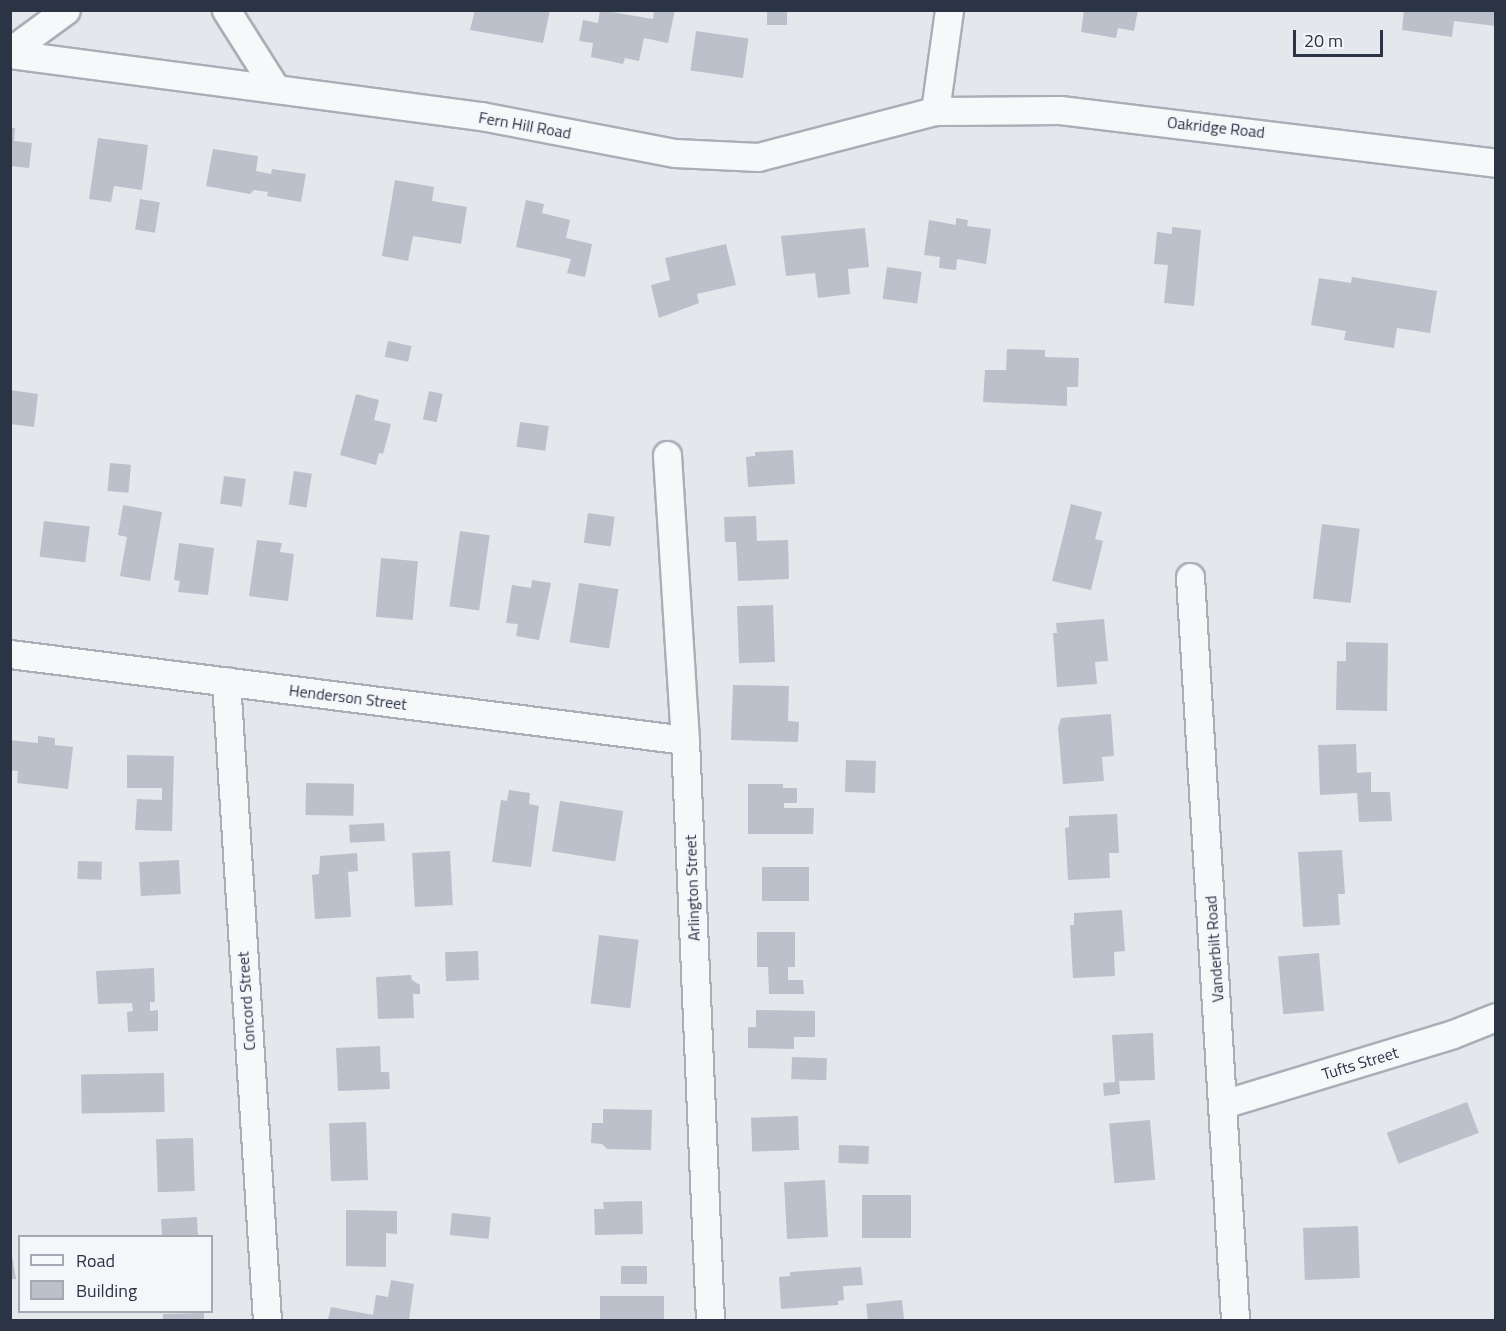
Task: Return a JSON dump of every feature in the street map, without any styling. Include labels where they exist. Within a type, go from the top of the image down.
[{"type":"street","points":[[10,53],[66,10]]},
{"type":"street","points":[[226,10],[276,89]]},
{"type":"street","points":[[935,111],[949,10]]},
{"type":"street","name":"Fern Hill Road","points":[[10,53],[481,116],[675,153],[758,157],[935,111]]},
{"type":"street","name":"Oakridge Road","points":[[935,111],[1060,110],[1496,163]]},
{"type":"street","name":"Arlington Street","points":[[667,456],[685,740],[710,1320]]},
{"type":"street","name":"Vanderbilt Road","points":[[1190,577],[1235,1320]]},
{"type":"street","name":"Henderson Street","points":[[10,654],[685,740]]},
{"type":"street","name":"Concord Street","points":[[226,681],[267,1320]]},
{"type":"street","name":"Tufts Street","points":[[1223,1104],[1453,1034],[1496,1017]]},
{"type":"building","points":[[475,10],[550,10],[543,43],[470,30]]},
{"type":"building","points":[[600,10],[653,19],[654,10],[675,10],[668,43],[644,38],[639,61],[625,58],[623,64],[591,57],[593,43],[579,41],[583,20],[598,23]]},
{"type":"building","points":[[767,10],[787,10],[787,25],[767,25]]},
{"type":"building","points":[[1084,10],[1138,10],[1134,31],[1118,28],[1116,38],[1081,32]]},
{"type":"building","points":[[1404,10],[1496,10],[1496,26],[1454,21],[1452,37],[1402,30]]},
{"type":"building","points":[[696,31],[748,38],[743,78],[690,71]]},
{"type":"building","points":[[10,128],[15,128],[14,141],[32,143],[29,168],[10,166]]},
{"type":"building","points":[[98,138],[148,145],[142,190],[114,186],[111,202],[89,199]]},
{"type":"building","points":[[213,149],[258,156],[256,171],[271,174],[272,169],[306,174],[301,202],[267,196],[268,192],[254,190],[250,194],[206,186]]},
{"type":"building","points":[[395,180],[434,187],[432,201],[467,207],[461,244],[413,236],[408,261],[382,256]]},
{"type":"building","points":[[140,199],[160,202],[155,233],[135,230]]},
{"type":"building","points":[[526,200],[544,204],[542,213],[570,220],[566,238],[592,244],[585,277],[567,273],[571,259],[516,247]]},
{"type":"building","points":[[956,218],[968,220],[967,226],[991,229],[986,264],[957,259],[956,270],[939,268],[940,257],[924,255],[929,220],[956,225]]},
{"type":"building","points":[[1172,227],[1201,230],[1194,306],[1164,303],[1168,265],[1154,264],[1157,232],[1172,234]]},
{"type":"building","points":[[865,228],[869,267],[848,269],[850,294],[818,298],[815,273],[786,276],[781,236]]},
{"type":"building","points":[[726,244],[736,285],[697,294],[699,303],[659,318],[651,285],[670,280],[665,258]]},
{"type":"building","points":[[887,267],[922,272],[917,304],[883,299]]},
{"type":"building","points":[[1352,277],[1437,291],[1430,333],[1397,328],[1394,348],[1344,340],[1346,331],[1311,325],[1319,278],[1351,283]]},
{"type":"building","points":[[388,341],[411,346],[408,362],[385,357]]},
{"type":"building","points":[[1007,349],[1045,350],[1045,357],[1079,358],[1078,387],[1067,387],[1067,406],[983,402],[985,370],[1006,370]]},
{"type":"building","points":[[10,390],[38,394],[34,427],[10,424]]},
{"type":"building","points":[[429,391],[443,394],[437,422],[423,419]]},
{"type":"building","points":[[356,394],[379,400],[374,420],[391,424],[383,454],[379,453],[376,465],[340,455]]},
{"type":"building","points":[[520,422],[549,426],[545,451],[517,447]]},
{"type":"building","points":[[793,450],[795,484],[748,487],[746,457],[755,456],[755,452]]},
{"type":"building","points":[[110,463],[131,465],[128,493],[108,491]]},
{"type":"building","points":[[294,471],[312,474],[306,507],[289,505]]},
{"type":"building","points":[[224,476],[246,479],[242,507],[220,504]]},
{"type":"building","points":[[1071,504],[1102,512],[1095,539],[1103,541],[1091,590],[1052,581]]},
{"type":"building","points":[[123,505],[162,512],[150,581],[120,576],[127,537],[118,535]]},
{"type":"building","points":[[588,513],[615,517],[611,546],[584,543]]},
{"type":"building","points":[[756,516],[757,541],[788,540],[789,579],[738,581],[736,542],[725,542],[724,517]]},
{"type":"building","points":[[44,521],[90,527],[85,562],[40,557]]},
{"type":"building","points":[[1322,524],[1360,529],[1351,603],[1313,598]]},
{"type":"building","points":[[460,531],[490,535],[479,610],[449,606]]},
{"type":"building","points":[[257,540],[282,543],[280,552],[294,554],[288,601],[249,596]]},
{"type":"building","points":[[179,543],[214,548],[208,595],[178,592],[180,581],[174,580]]},
{"type":"building","points":[[381,558],[418,561],[413,620],[376,617]]},
{"type":"building","points":[[532,580],[551,583],[539,640],[516,636],[518,624],[506,623],[512,585],[531,588]]},
{"type":"building","points":[[579,583],[619,589],[609,649],[570,642]]},
{"type":"building","points":[[773,605],[775,662],[739,663],[737,606]]},
{"type":"building","points":[[1104,619],[1108,661],[1095,662],[1097,684],[1057,687],[1053,633],[1057,633],[1056,623]]},
{"type":"building","points":[[1346,642],[1388,643],[1387,711],[1336,710],[1337,661],[1346,661]]},
{"type":"building","points":[[733,685],[789,686],[788,721],[799,722],[798,742],[731,740]]},
{"type":"building","points":[[1111,714],[1114,756],[1102,757],[1104,781],[1063,784],[1058,728],[1061,718]]},
{"type":"building","points":[[38,736],[55,738],[55,745],[73,747],[68,789],[17,783],[18,771],[10,770],[10,740],[38,743]]},
{"type":"building","points":[[1356,744],[1357,773],[1371,772],[1371,792],[1390,792],[1392,821],[1359,822],[1357,793],[1320,795],[1318,745]]},
{"type":"building","points":[[127,755],[174,756],[172,831],[135,830],[137,799],[162,800],[162,788],[127,788]]},
{"type":"building","points":[[846,760],[876,761],[875,793],[845,792]]},
{"type":"building","points":[[306,783],[354,784],[353,816],[305,815]]},
{"type":"building","points":[[748,784],[783,784],[783,788],[797,788],[797,803],[784,803],[784,808],[814,808],[813,834],[748,834]]},
{"type":"building","points":[[509,790],[530,793],[529,804],[539,806],[531,867],[492,862],[501,800],[507,801]]},
{"type":"building","points":[[560,801],[623,811],[615,861],[552,851]]},
{"type":"building","points":[[1117,814],[1119,853],[1109,853],[1110,878],[1068,880],[1065,828],[1069,827],[1069,816]]},
{"type":"building","points":[[384,823],[385,841],[350,843],[349,825]]},
{"type":"building","points":[[1342,850],[1345,894],[1338,894],[1340,925],[1303,927],[1298,852]]},
{"type":"building","points":[[450,851],[453,905],[415,907],[412,853]]},
{"type":"building","points":[[357,853],[358,871],[348,872],[351,917],[315,919],[312,875],[319,874],[320,856]]},
{"type":"building","points":[[179,860],[181,894],[141,896],[139,862]]},
{"type":"building","points":[[78,861],[102,862],[101,880],[77,879]]},
{"type":"building","points":[[762,867],[809,867],[809,901],[762,901]]},
{"type":"building","points":[[1122,910],[1125,951],[1114,952],[1115,976],[1073,978],[1070,925],[1074,925],[1074,913]]},
{"type":"building","points":[[757,932],[795,932],[795,967],[788,967],[788,980],[803,980],[804,994],[769,994],[768,967],[757,967]]},
{"type":"building","points":[[599,935],[639,940],[630,1008],[591,1003]]},
{"type":"building","points":[[478,951],[479,980],[446,981],[445,952]]},
{"type":"building","points":[[1319,953],[1324,1011],[1283,1014],[1278,957]]},
{"type":"building","points":[[154,968],[155,1002],[150,1002],[150,1011],[158,1010],[158,1031],[128,1032],[127,1012],[133,1011],[132,1003],[98,1004],[96,971]]},
{"type":"building","points":[[411,975],[412,980],[420,985],[420,994],[413,994],[414,1018],[378,1019],[376,977]]},
{"type":"building","points":[[756,1010],[815,1011],[815,1037],[794,1037],[794,1049],[748,1048],[748,1027],[756,1027]]},
{"type":"building","points":[[1153,1033],[1155,1080],[1119,1081],[1120,1094],[1104,1096],[1103,1083],[1115,1082],[1112,1035]]},
{"type":"building","points":[[380,1046],[381,1072],[389,1072],[390,1089],[338,1091],[336,1048]]},
{"type":"building","points":[[792,1057],[827,1058],[826,1080],[791,1079]]},
{"type":"building","points":[[164,1073],[165,1112],[82,1113],[81,1074]]},
{"type":"building","points":[[1467,1102],[1479,1133],[1399,1164],[1387,1133]]},
{"type":"building","points":[[603,1109],[652,1110],[651,1150],[607,1149],[602,1144],[591,1143],[592,1123],[603,1123]]},
{"type":"building","points":[[798,1116],[799,1150],[752,1152],[751,1118]]},
{"type":"building","points":[[1150,1120],[1155,1180],[1114,1183],[1109,1124]]},
{"type":"building","points":[[366,1122],[368,1180],[331,1181],[329,1123]]},
{"type":"building","points":[[193,1138],[195,1191],[158,1192],[156,1139]]},
{"type":"building","points":[[839,1145],[869,1146],[868,1164],[838,1163]]},
{"type":"building","points":[[825,1180],[828,1237],[787,1239],[784,1182]]},
{"type":"building","points":[[862,1195],[911,1195],[911,1238],[862,1238]]},
{"type":"building","points":[[642,1201],[643,1234],[595,1235],[594,1209],[604,1209],[603,1202]]},
{"type":"building","points":[[346,1210],[397,1211],[397,1234],[386,1233],[386,1267],[346,1266]]},
{"type":"building","points":[[452,1213],[491,1217],[488,1239],[450,1235]]},
{"type":"building","points":[[197,1217],[198,1235],[162,1235],[161,1219]]},
{"type":"building","points":[[1358,1226],[1360,1278],[1305,1280],[1303,1228]]},
{"type":"building","points":[[10,1244],[16,1279],[10,1279]]},
{"type":"building","points":[[621,1266],[647,1266],[647,1284],[621,1284]]},
{"type":"building","points":[[861,1267],[863,1285],[843,1286],[844,1300],[838,1301],[838,1305],[781,1309],[779,1277],[790,1276],[790,1272]]},
{"type":"building","points":[[391,1280],[414,1284],[409,1320],[328,1320],[331,1307],[373,1315],[376,1295],[388,1297]]},
{"type":"building","points":[[600,1296],[664,1296],[664,1320],[600,1320]]},
{"type":"building","points":[[902,1300],[904,1320],[868,1320],[866,1304]]},
{"type":"building","points":[[204,1313],[204,1320],[163,1320],[163,1314]]}]
